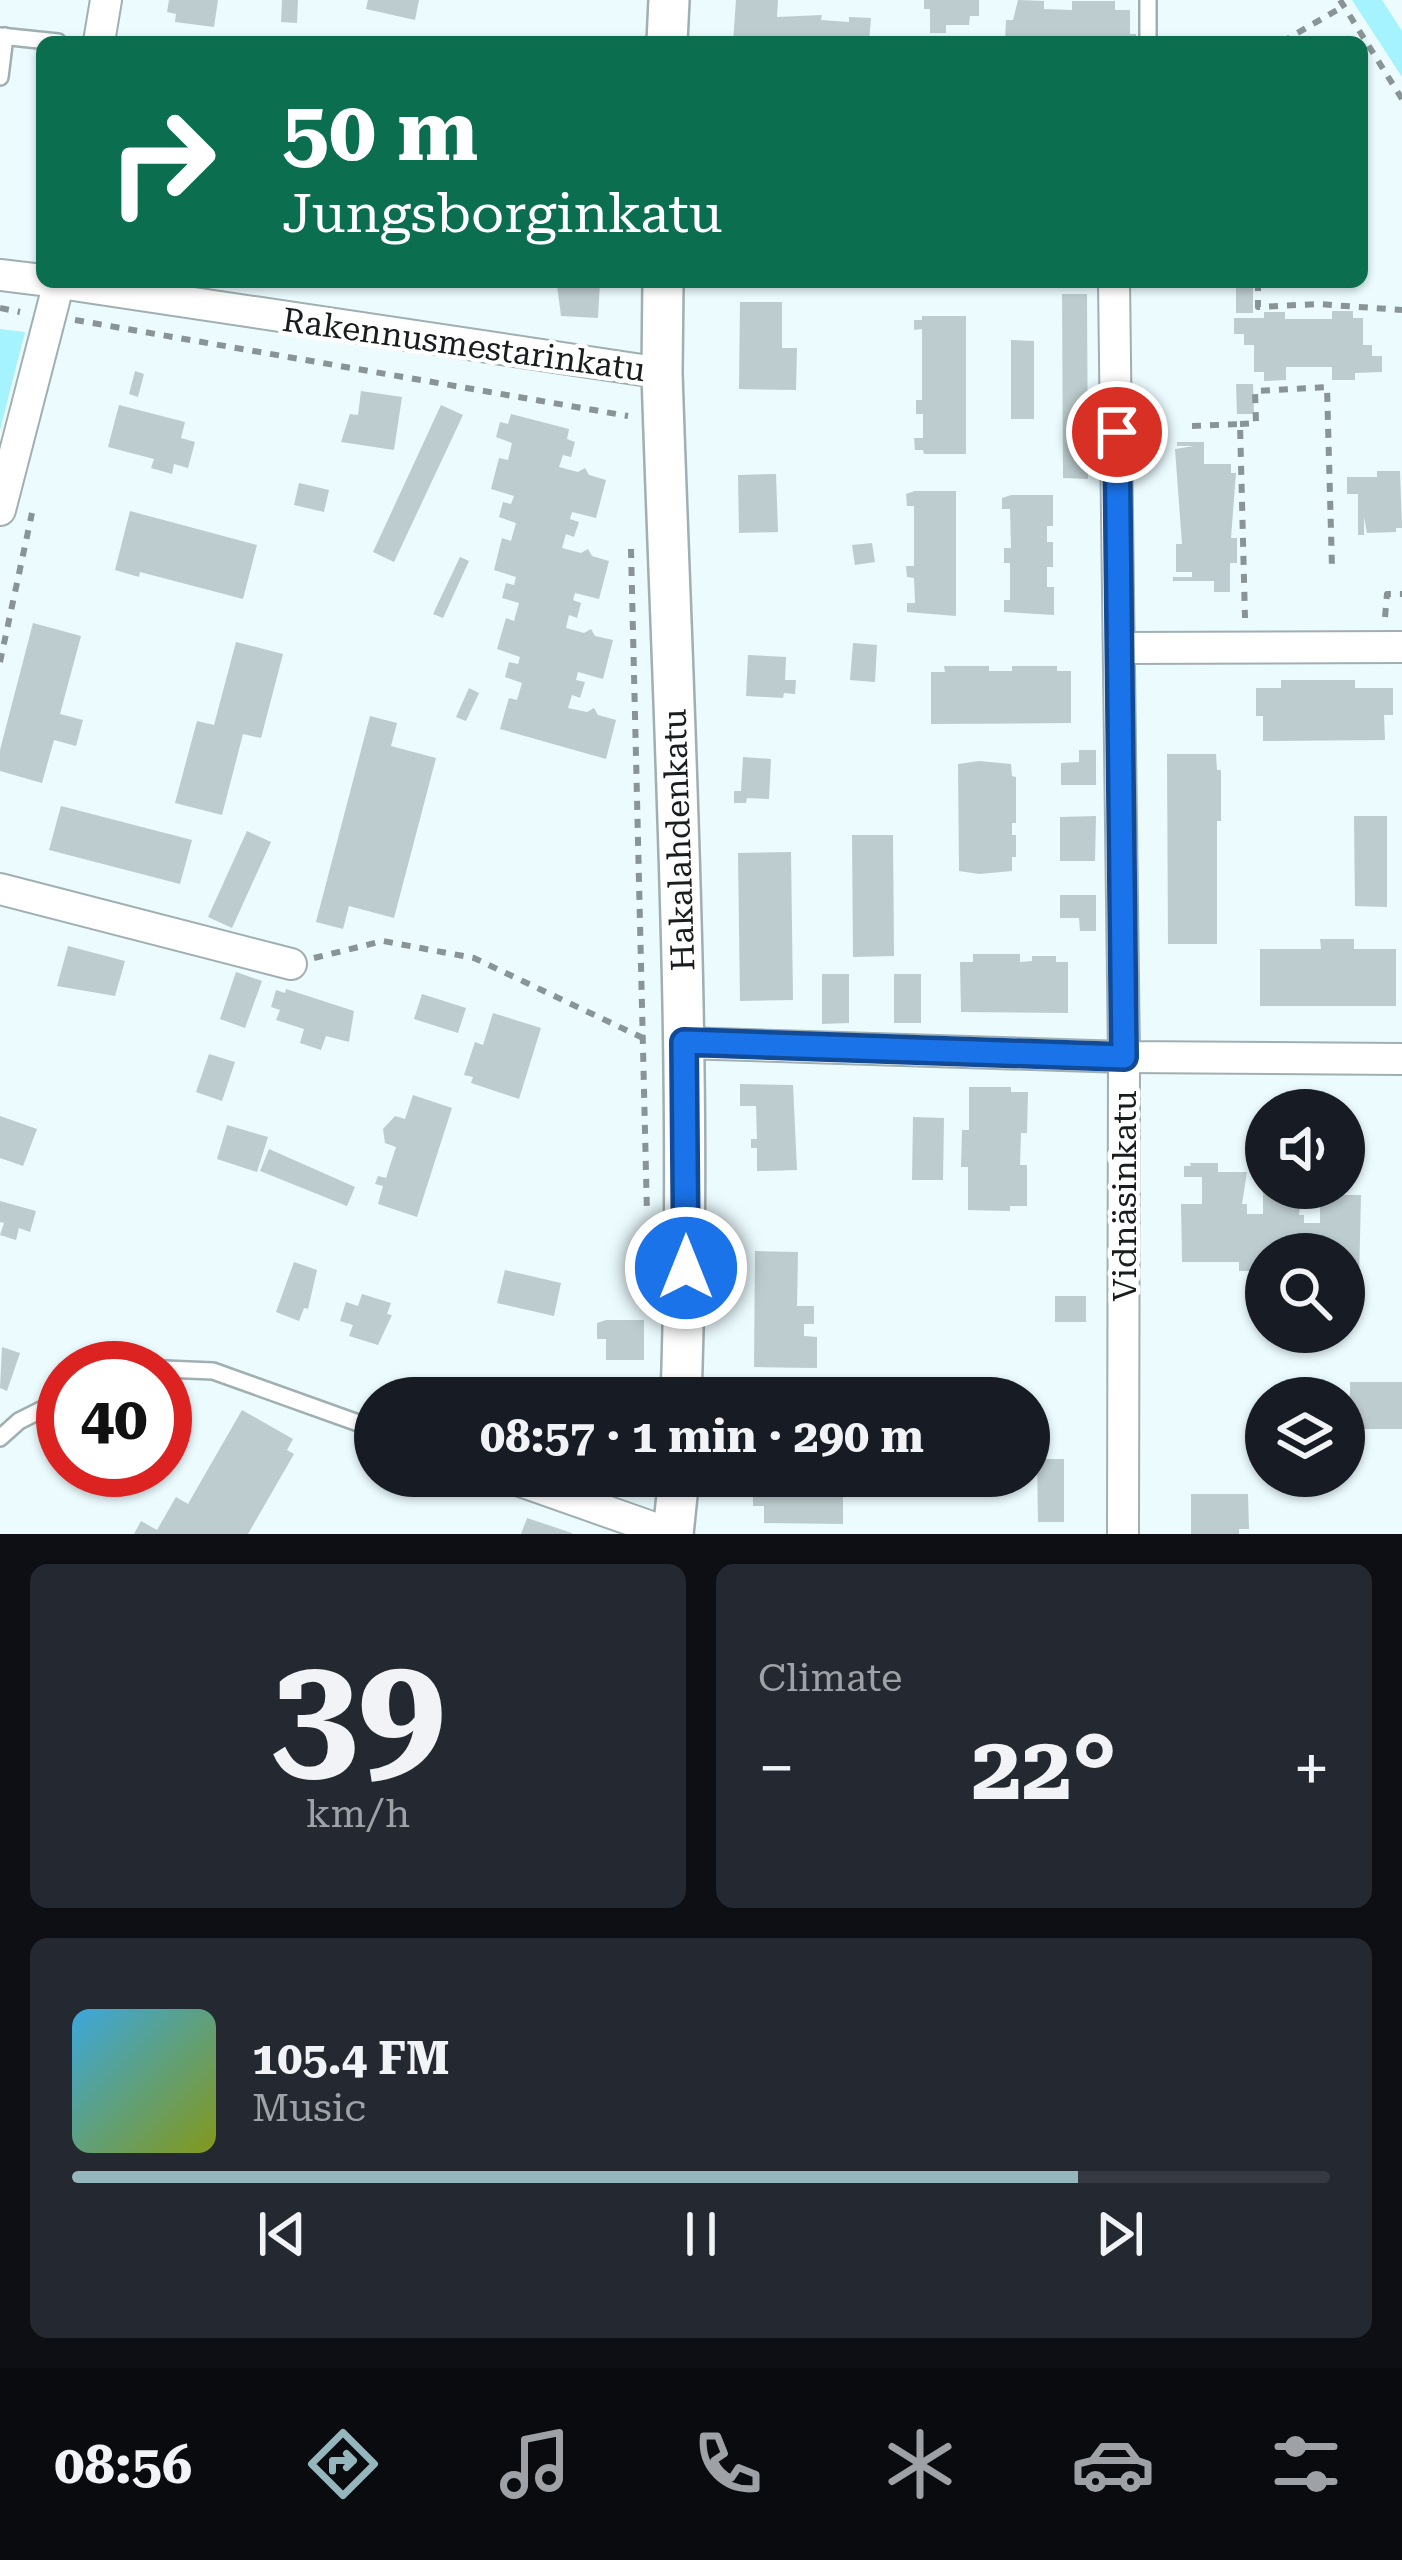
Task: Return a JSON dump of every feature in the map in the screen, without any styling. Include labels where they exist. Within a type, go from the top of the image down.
[{"type":"street","points":[[100,36],[106,0]]},
{"type":"street","points":[[667,36],[669,0]]},
{"type":"street","points":[[0,275],[36,279]]},
{"type":"street","points":[[0,510],[56,288]]},
{"type":"street","name":"Rakennusmestarinkatu","points":[[96,288],[645,372]]},
{"type":"street","name":"Hakalahdenkatu","points":[[662,288],[645,372],[684,1042],[682,1377]]},
{"type":"street","name":"Vidnäsinkatu","points":[[1114,288],[1124,1057],[1123,1534]]},
{"type":"street","points":[[1120,648],[1402,647]]},
{"type":"street","points":[[0,890],[291,964]]},
{"type":"street","points":[[684,1042],[1124,1057],[1402,1059]]},
{"type":"street","points":[[566,1497],[672,1534],[676,1497]]},
{"type":"lane","points":[[1148,0],[1148,36]]},
{"type":"lane","points":[[0,77],[3,36],[36,40]]},
{"type":"lane","points":[[192,1371],[213,1371],[354,1421]]},
{"type":"lane","points":[[0,1438],[36,1412]]},
{"type":"path","points":[[1291,36],[1342,3],[1363,36]]},
{"type":"path","points":[[1368,45],[1402,99]]},
{"type":"path","points":[[1258,288],[1258,307],[1318,304],[1402,310]]},
{"type":"path","points":[[0,308],[628,416],[645,372]]},
{"type":"path","points":[[1192,426],[1256,423],[1255,391],[1327,387],[1332,568]]},
{"type":"path","points":[[1240,424],[1245,626]]},
{"type":"path","points":[[631,535],[647,1226]]},
{"type":"path","points":[[291,964],[382,941],[473,958],[643,1038]]},
{"type":"shaded area","points":[[1352,0],[1382,0],[1402,31],[1402,77]]},
{"type":"shaded area","points":[[0,329],[25,332],[0,430]]},
{"type":"building","points":[[169,0],[218,0],[214,27],[175,22],[176,14],[167,12]]},
{"type":"building","points":[[282,0],[298,0],[297,23],[281,22]]},
{"type":"building","points":[[368,0],[419,0],[415,20],[366,9]]},
{"type":"building","points":[[736,0],[778,0],[777,17],[822,15],[821,20],[849,22],[849,17],[871,18],[870,36],[733,36]]},
{"type":"building","points":[[924,0],[979,0],[979,16],[970,16],[969,25],[946,25],[946,33],[930,33],[930,9],[924,9]]},
{"type":"building","points":[[1018,0],[1044,1],[1044,9],[1072,10],[1072,1],[1115,1],[1115,10],[1130,10],[1130,34],[1136,36],[1005,36],[1006,20],[1013,20]]},
{"type":"building","points":[[557,288],[600,288],[598,318],[561,316]]},
{"type":"building","points":[[1236,288],[1253,288],[1253,313],[1236,313]]},
{"type":"building","points":[[1062,294],[1087,294],[1088,479],[1063,478]]},
{"type":"building","points":[[740,302],[782,302],[782,348],[797,348],[796,390],[739,389]]},
{"type":"building","points":[[1332,311],[1353,311],[1353,318],[1363,318],[1363,345],[1372,345],[1372,356],[1382,356],[1382,372],[1355,373],[1355,380],[1332,380],[1332,367],[1286,367],[1286,380],[1264,381],[1264,372],[1254,372],[1254,345],[1244,345],[1244,334],[1234,334],[1234,318],[1285,312],[1285,319],[1332,319]]},
{"type":"building","points":[[966,316],[966,454],[915,450],[914,438],[923,438],[923,414],[916,414],[916,400],[922,400],[922,329],[914,330],[914,320]]},
{"type":"building","points":[[1011,340],[1034,341],[1034,419],[1011,419]]},
{"type":"building","points":[[135,371],[144,374],[138,397],[129,394]]},
{"type":"building","points":[[1236,384],[1253,384],[1254,414],[1237,414]]},
{"type":"building","points":[[361,391],[402,397],[394,450],[341,442],[350,414],[358,415]]},
{"type":"building","points":[[119,405],[185,422],[181,438],[195,442],[188,468],[174,464],[172,474],[151,468],[154,459],[108,447]]},
{"type":"building","points":[[441,405],[463,415],[394,562],[373,552]]},
{"type":"building","points":[[511,414],[569,429],[567,439],[575,442],[571,457],[563,455],[559,467],[578,472],[585,468],[589,475],[606,480],[596,518],[572,512],[570,519],[579,522],[574,537],[566,534],[562,548],[581,553],[588,549],[592,556],[609,561],[599,599],[575,593],[573,600],[581,603],[577,618],[569,615],[566,628],[584,633],[591,629],[595,636],[613,640],[603,679],[578,672],[576,680],[585,682],[580,698],[572,695],[568,708],[587,712],[594,708],[598,715],[616,720],[606,759],[500,729],[509,698],[517,700],[522,683],[505,677],[509,662],[518,664],[520,657],[497,649],[506,618],[514,621],[519,603],[502,598],[506,583],[514,585],[516,577],[494,570],[502,538],[511,541],[516,523],[499,517],[503,502],[511,504],[514,496],[491,489],[499,458],[508,460],[512,443],[496,437],[500,422],[508,424]]},
{"type":"building","points":[[1177,442],[1204,442],[1204,464],[1231,464],[1231,473],[1236,473],[1231,538],[1237,538],[1237,563],[1230,563],[1230,592],[1214,592],[1214,581],[1173,581],[1173,577],[1192,577],[1192,572],[1176,572],[1176,544],[1182,544],[1175,449],[1194,446],[1177,446]]},
{"type":"building","points":[[1377,471],[1400,471],[1402,528],[1367,533],[1364,517],[1364,535],[1358,535],[1358,494],[1347,494],[1347,477],[1377,477]]},
{"type":"building","points":[[776,474],[778,532],[739,533],[738,475]]},
{"type":"building","points":[[299,483],[329,490],[324,512],[294,505]]},
{"type":"building","points":[[956,491],[956,616],[907,612],[907,603],[915,603],[914,578],[907,577],[906,566],[914,566],[914,506],[907,506],[906,494]]},
{"type":"building","points":[[1053,495],[1053,526],[1047,526],[1047,542],[1053,542],[1053,567],[1047,567],[1047,587],[1054,587],[1054,615],[1004,612],[1004,600],[1010,600],[1010,563],[1004,563],[1004,548],[1011,548],[1010,509],[1002,509],[1002,498]]},
{"type":"building","points":[[130,511],[257,545],[243,599],[115,570]]},
{"type":"building","points":[[872,543],[875,562],[855,565],[852,545]]},
{"type":"building","points":[[460,557],[469,561],[443,618],[433,614]]},
{"type":"building","points":[[33,623],[81,636],[60,714],[83,720],[76,746],[54,740],[42,783],[0,771],[0,750]]},
{"type":"building","points":[[236,642],[283,654],[261,738],[243,734],[222,815],[175,803],[197,721],[214,725]]},
{"type":"building","points":[[853,643],[877,645],[875,682],[850,680]]},
{"type":"building","points":[[748,655],[786,657],[785,680],[796,680],[795,694],[746,696]]},
{"type":"building","points":[[944,666],[1012,671],[1012,666],[1057,666],[1057,671],[1071,671],[1071,723],[931,724],[931,672],[945,672]]},
{"type":"building","points":[[1281,680],[1355,680],[1355,688],[1393,688],[1393,715],[1384,715],[1385,740],[1263,741],[1263,716],[1256,716],[1256,688],[1281,688]]},
{"type":"building","points":[[469,688],[479,693],[466,721],[456,717]]},
{"type":"building","points":[[370,716],[397,723],[391,746],[436,758],[394,918],[349,906],[343,929],[316,922]]},
{"type":"building","points":[[1079,750],[1096,750],[1096,785],[1061,785],[1061,763],[1079,762]]},
{"type":"building","points":[[1167,754],[1216,754],[1217,770],[1221,770],[1217,944],[1168,944]]},
{"type":"building","points":[[743,757],[771,759],[769,799],[734,803],[734,791],[741,791]]},
{"type":"building","points":[[958,764],[1011,764],[1016,777],[1012,871],[959,871]]},
{"type":"building","points":[[61,806],[192,840],[180,884],[49,850]]},
{"type":"building","points":[[1096,816],[1095,861],[1060,861],[1060,817]]},
{"type":"building","points":[[1354,816],[1387,816],[1387,907],[1355,906]]},
{"type":"building","points":[[247,831],[271,842],[232,928],[208,917]]},
{"type":"building","points":[[852,835],[893,835],[894,956],[853,957]]},
{"type":"building","points":[[791,852],[793,1000],[740,1001],[738,853]]},
{"type":"building","points":[[1060,895],[1096,895],[1096,931],[1080,931],[1079,918],[1060,918]]},
{"type":"building","points":[[1320,939],[1354,939],[1354,949],[1396,949],[1396,1006],[1260,1006],[1260,949],[1321,949]]},
{"type":"building","points":[[68,946],[125,961],[115,996],[57,986]]},
{"type":"building","points":[[973,954],[1020,954],[1020,962],[1032,961],[1032,956],[1056,956],[1056,962],[1068,962],[1068,1013],[961,1012],[960,962],[973,962]]},
{"type":"building","points":[[236,972],[262,981],[245,1028],[220,1019]]},
{"type":"building","points":[[822,974],[849,974],[849,1023],[822,1024]]},
{"type":"building","points":[[894,974],[921,974],[921,1023],[894,1023]]},
{"type":"building","points":[[286,989],[354,1011],[349,1042],[326,1036],[321,1050],[300,1043],[304,1029],[276,1020],[280,1010],[271,1007],[276,990],[285,993]]},
{"type":"building","points":[[422,994],[466,1008],[458,1033],[414,1019]]},
{"type":"building","points":[[493,1013],[541,1028],[519,1099],[471,1083],[473,1077],[464,1075],[475,1042],[483,1045]]},
{"type":"building","points":[[209,1054],[235,1062],[222,1101],[196,1092]]},
{"type":"building","points":[[740,1084],[793,1085],[797,1170],[757,1171],[757,1148],[751,1148],[751,1139],[757,1139],[756,1106],[740,1106]]},
{"type":"building","points":[[969,1087],[1028,1092],[1020,1165],[1027,1165],[1027,1206],[1010,1206],[1010,1211],[968,1210],[968,1167],[961,1167],[962,1130],[969,1130]]},
{"type":"building","points":[[413,1095],[452,1108],[417,1217],[378,1204],[383,1186],[375,1184],[378,1176],[386,1178],[396,1147],[385,1143],[383,1129],[395,1116],[405,1119]]},
{"type":"building","points":[[0,1116],[37,1129],[23,1166],[0,1158]]},
{"type":"building","points":[[913,1117],[944,1118],[943,1180],[912,1180]]},
{"type":"building","points":[[227,1125],[268,1137],[257,1172],[217,1159]]},
{"type":"building","points":[[269,1149],[355,1187],[347,1206],[260,1171]]},
{"type":"building","points":[[1218,1163],[1218,1172],[1245,1172],[1242,1204],[1247,1214],[1300,1209],[1304,1223],[1320,1223],[1320,1209],[1361,1209],[1360,1233],[1245,1233],[1245,1271],[1239,1271],[1239,1262],[1182,1262],[1181,1204],[1202,1204],[1202,1177],[1184,1177],[1184,1166]]},
{"type":"building","points":[[0,1201],[36,1211],[30,1232],[19,1228],[16,1240],[0,1235],[4,1223],[0,1222]]},
{"type":"building","points":[[755,1251],[798,1252],[797,1306],[814,1306],[814,1324],[804,1324],[804,1336],[817,1337],[817,1368],[754,1367]]},
{"type":"building","points":[[294,1262],[317,1270],[308,1309],[304,1308],[299,1321],[276,1312]]},
{"type":"building","points":[[505,1270],[561,1283],[554,1316],[497,1303]]},
{"type":"building","points":[[362,1294],[391,1303],[387,1314],[392,1315],[378,1345],[349,1336],[353,1325],[340,1321],[346,1302],[358,1306]]},
{"type":"building","points":[[1055,1296],[1086,1296],[1086,1322],[1055,1322]]},
{"type":"building","points":[[644,1320],[644,1360],[606,1360],[606,1339],[597,1339],[597,1323]]},
{"type":"building","points":[[2,1347],[20,1353],[7,1391],[0,1388]]},
{"type":"building","points":[[1365,1382],[1402,1382],[1402,1429],[1365,1429]]},
{"type":"building","points":[[242,1410],[293,1439],[287,1450],[294,1454],[248,1534],[134,1534],[141,1521],[157,1530],[176,1497],[188,1504]]},
{"type":"building","points":[[1050,1459],[1064,1459],[1064,1522],[1038,1522],[1038,1497],[1050,1497]]},
{"type":"building","points":[[1191,1494],[1248,1497],[1249,1529],[1239,1529],[1239,1534],[1191,1534]]},
{"type":"building","points":[[753,1497],[843,1497],[843,1524],[764,1523],[764,1506],[753,1506]]},
{"type":"building","points":[[527,1518],[572,1533],[572,1534],[521,1534]]},
{"type":"route","points":[[686,1268],[684,1042],[1124,1057],[1117,432]]}]
